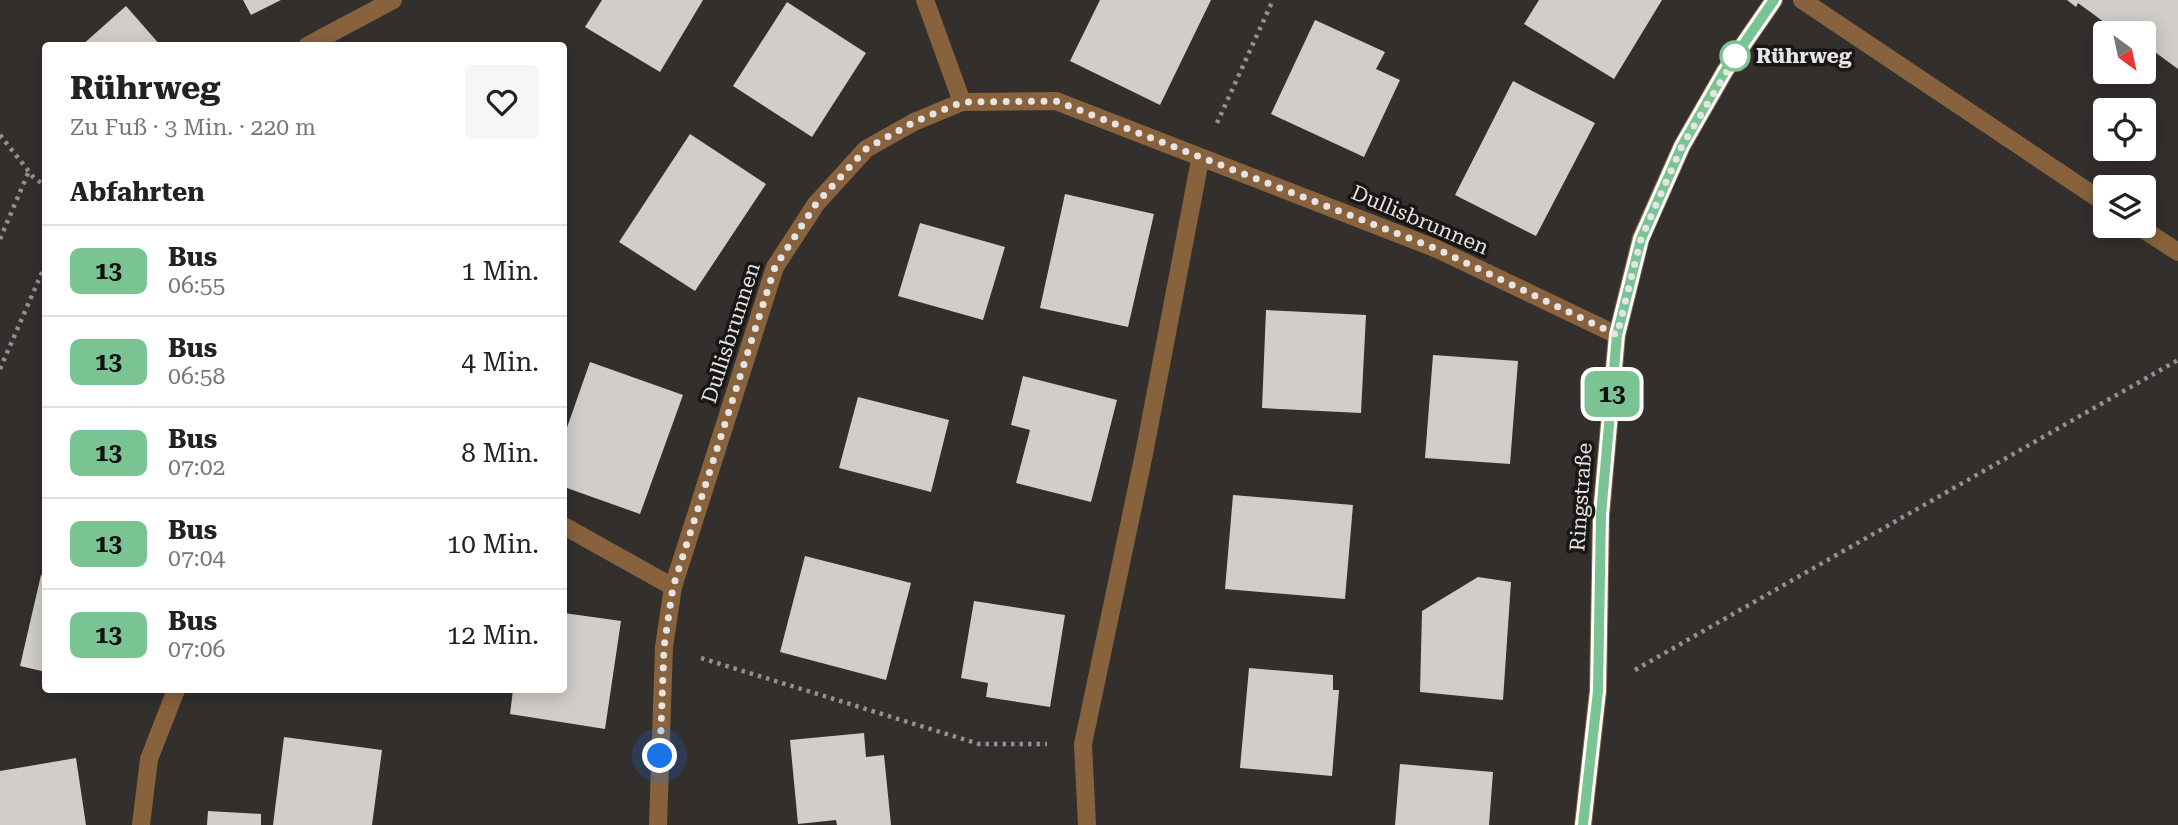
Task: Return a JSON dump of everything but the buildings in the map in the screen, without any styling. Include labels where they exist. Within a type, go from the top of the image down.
[{"type":"street","points":[[314,42],[393,0]]},
{"type":"street","points":[[925,0],[962,102]]},
{"type":"street","name":"Ringstraße","points":[[1583,825],[1598,691],[1601,515],[1617,335],[1641,239],[1682,146],[1725,71],[1774,0]]},
{"type":"street","points":[[1802,0],[2093,195]]},
{"type":"street","name":"Dullisbrunnen","points":[[658,825],[664,647],[673,587],[775,267],[816,204],[866,149],[914,122],[962,102],[1056,101],[1200,160],[1437,249],[1617,335]]},
{"type":"street","points":[[1087,825],[1083,744],[1144,454],[1200,160]]},
{"type":"street","points":[[2156,238],[2178,252]]},
{"type":"street","points":[[567,528],[673,587]]},
{"type":"street","points":[[141,825],[149,759],[175,693]]},
{"type":"path","points":[[1200,160],[1273,0]]},
{"type":"path","points":[[0,135],[29,172],[42,183]]},
{"type":"path","points":[[0,239],[29,172]]},
{"type":"path","points":[[0,369],[42,272]]},
{"type":"path","points":[[1598,691],[2178,360]]},
{"type":"path","points":[[664,647],[979,744],[1083,744]]},
{"type":"bus line","name":"13","points":[[1583,825],[1598,691],[1601,515],[1617,335],[1641,239],[1682,146],[1725,71],[1774,0]]},
{"type":"place","name":"Rührweg","points":[[1735,56]]},
{"type":"route","points":[[660,756],[664,647],[673,587],[775,267],[816,204],[866,149],[914,122],[962,102],[1056,101],[1200,160],[1437,249],[1617,335],[1641,239],[1682,146],[1708,98],[1738,53],[1735,56]]}]
